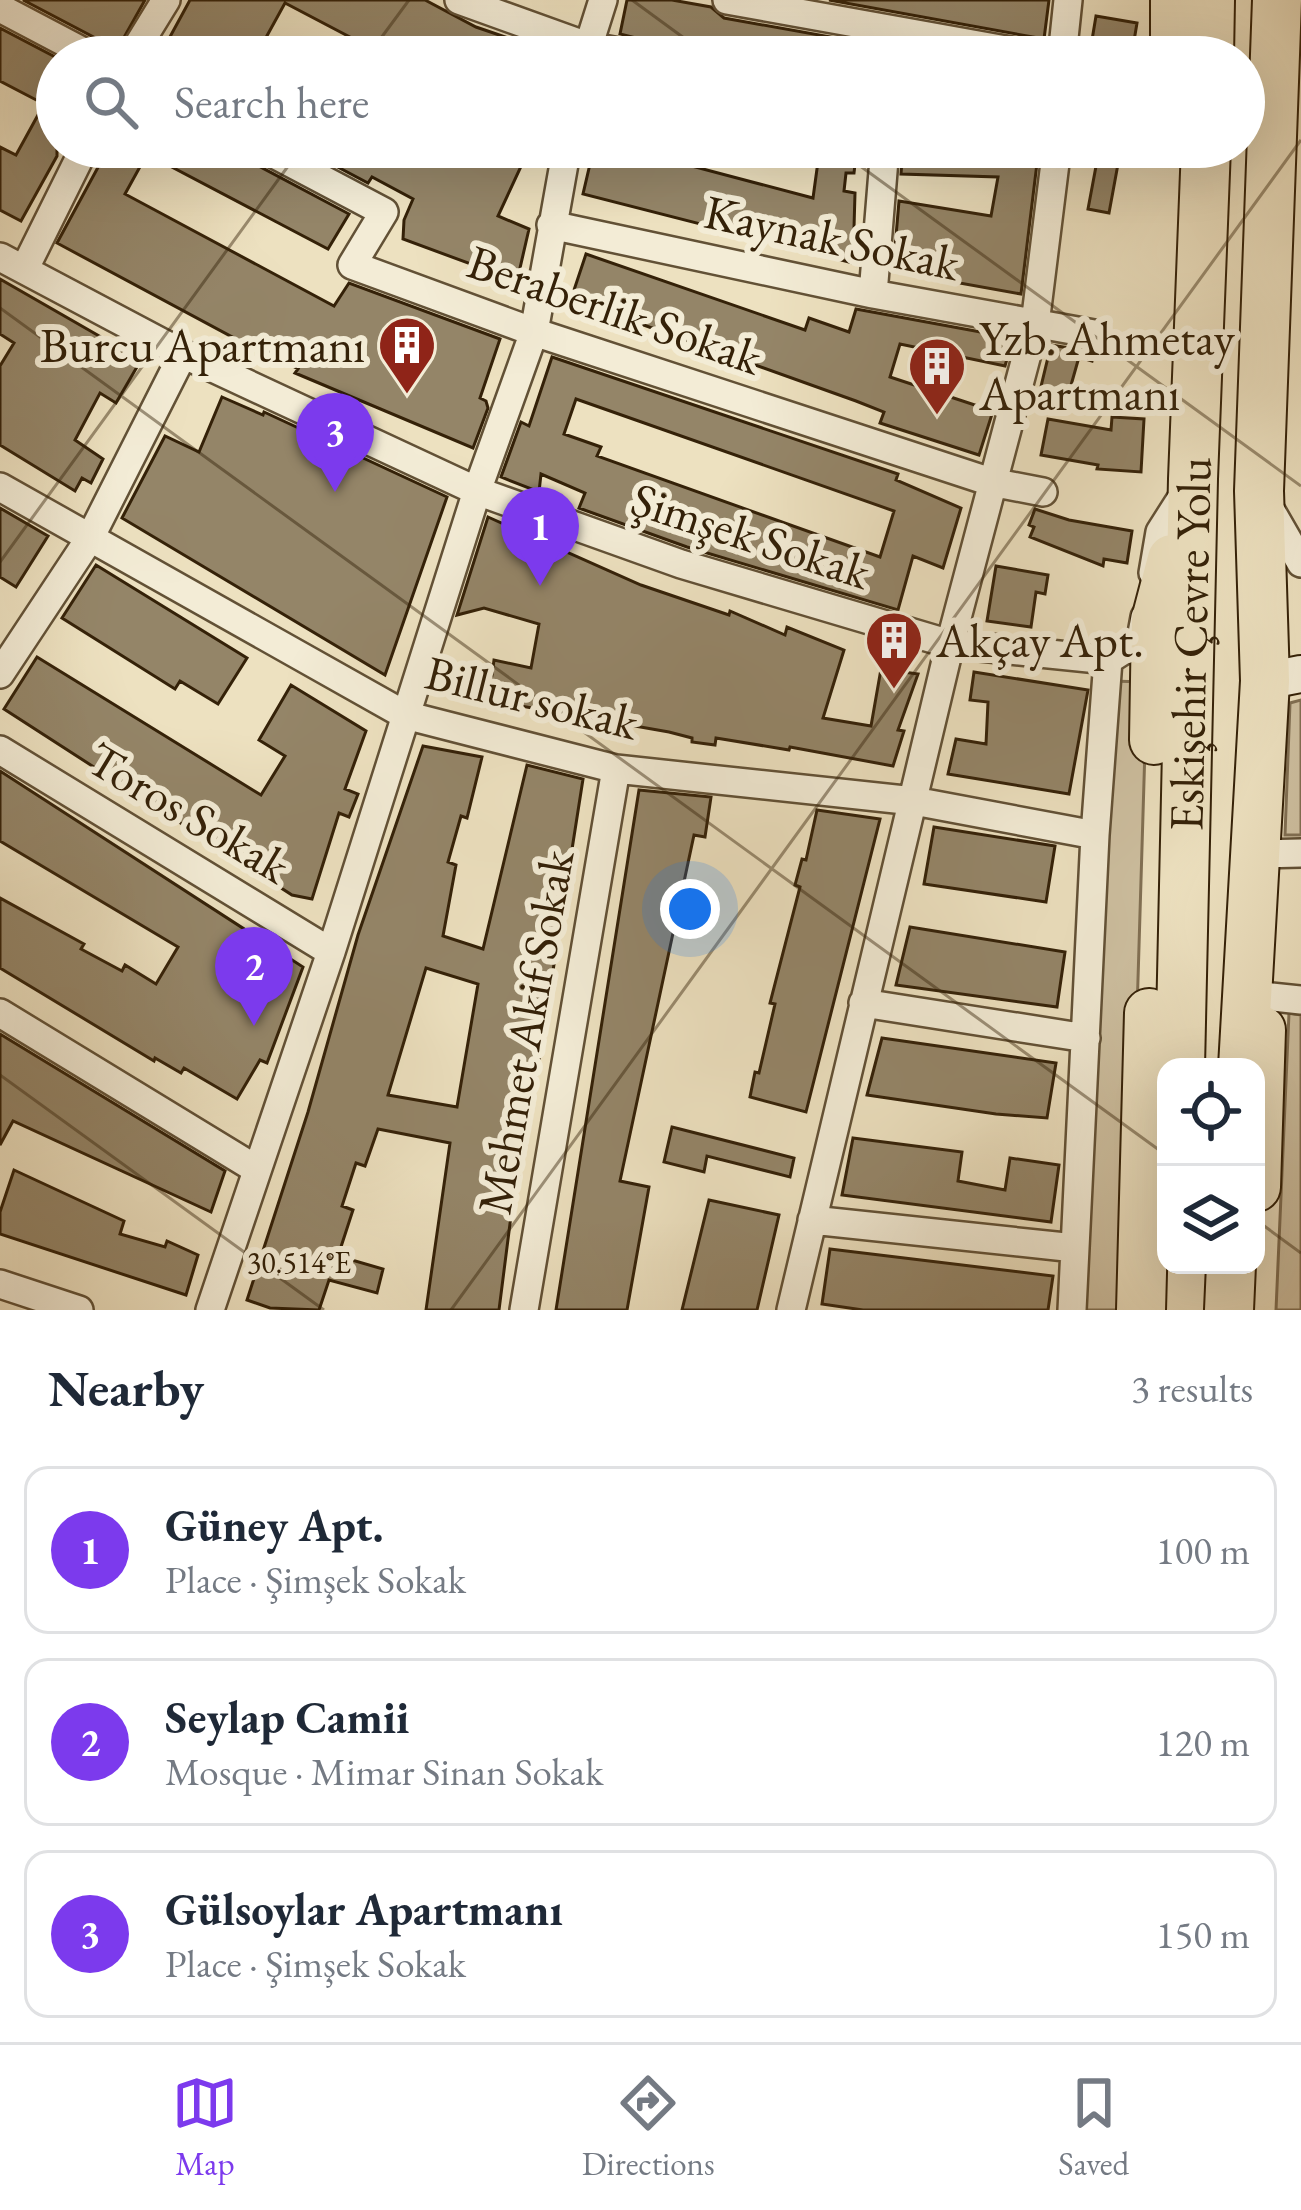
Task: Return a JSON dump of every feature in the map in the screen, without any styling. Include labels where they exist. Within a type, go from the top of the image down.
[{"type":"highway","points":[[1175,0],[1175,36]]},
{"type":"highway","points":[[1209,36],[1210,0]]},
{"type":"highway","name":"Eskişehir Çevre Yolu","points":[[1244,1058],[1283,678],[1259,491],[1277,0]]},
{"type":"highway","points":[[1175,168],[1202,317]]},
{"type":"highway","name":"Eskişehir Çevre Yolu","points":[[1180,1058],[1193,479],[1206,168]]},
{"type":"highway","points":[[1141,1310],[1156,620],[1193,479]]},
{"type":"highway","points":[[1259,1166],[1282,998],[1266,879],[1281,854],[1283,678]]},
{"type":"highway","points":[[1174,1310],[1175,1274]]},
{"type":"highway","points":[[1229,1310],[1231,1274]]},
{"type":"highway","points":[[1252,1310],[1253,1274]]},
{"type":"street","points":[[144,36],[166,0]]},
{"type":"street","points":[[459,0],[547,36]]},
{"type":"street","points":[[591,36],[603,0]]},
{"type":"street","points":[[727,0],[936,36]]},
{"type":"street","points":[[1064,36],[1068,0]]},
{"type":"street","points":[[0,8],[53,36]]},
{"type":"street","points":[[12,262],[72,168]]},
{"type":"street","name":"Beraberlik Sokak","points":[[301,168],[385,212],[352,265],[534,332],[992,482],[1043,492]]},
{"type":"street","points":[[210,1310],[331,952],[477,491],[534,332],[563,168]]},
{"type":"street","points":[[873,293],[883,168]]},
{"type":"street","points":[[791,1310],[950,644],[1034,324],[1054,168]]},
{"type":"street","name":"Kaynak Sokak","points":[[551,225],[1094,334]]},
{"type":"street","name":"Şimşek Sokak","points":[[12,262],[183,354],[477,491],[681,563],[950,644],[1108,660]]},
{"type":"street","points":[[0,674],[90,538],[183,354]]},
{"type":"street","points":[[1072,1310],[1108,660],[1141,638],[1160,532],[1193,479]]},
{"type":"street","name":"Billur sokak","points":[[0,487],[405,716],[616,769],[914,801],[1095,835]]},
{"type":"street","points":[[1259,491],[1301,563]]},
{"type":"street","name":"Toros Sokak","points":[[0,750],[331,952]]},
{"type":"street","name":"Mehmet Akif Sokak","points":[[524,1310],[616,769]]},
{"type":"street","points":[[863,1003],[1086,1038]]},
{"type":"street","points":[[0,1012],[256,1169]]},
{"type":"street","points":[[812,1220],[1075,1248]]},
{"type":"street","points":[[0,1284],[79,1310]]},
{"type":"shaded area","points":[[1109,681],[1147,682],[1128,1310],[1075,1310]]},
{"type":"shaded area","points":[[1301,700],[1301,835],[1285,835],[1290,703]]},
{"type":"shaded area","points":[[1289,1013],[1301,1015],[1301,1310],[1276,1310]]},
{"type":"building","points":[[23,0],[145,0],[125,36],[91,36]]},
{"type":"building","points":[[190,0],[425,0],[502,36],[348,36],[285,3],[267,36],[170,36]]},
{"type":"building","points":[[627,0],[672,0],[711,7],[724,18],[825,36],[628,36],[620,34]]},
{"type":"building","points":[[829,0],[1049,0],[1044,36]]},
{"type":"building","points":[[1096,16],[1137,23],[1135,36],[1093,36]]},
{"type":"building","points":[[0,28],[36,47],[36,100],[0,81]]},
{"type":"building","points":[[36,119],[36,168],[50,168],[21,221],[0,210],[0,147],[16,155]]},
{"type":"building","points":[[98,168],[139,168],[125,194],[334,306],[349,283],[500,339],[480,398],[488,408],[473,448],[295,373],[298,369],[264,350],[57,243]]},
{"type":"building","points":[[174,168],[262,168],[349,214],[328,249]]},
{"type":"building","points":[[340,168],[520,168],[498,216],[529,229],[517,281],[403,239],[404,220],[413,199],[372,177],[368,183]]},
{"type":"building","points":[[589,168],[699,168],[813,198],[817,168],[855,168],[854,173],[846,173],[844,191],[855,193],[853,263],[583,194]]},
{"type":"building","points":[[901,168],[1036,168],[1021,294],[893,271],[899,201],[991,216],[998,177],[901,174]]},
{"type":"building","points":[[1096,168],[1117,168],[1109,213],[1088,209]]},
{"type":"building","points":[[586,254],[805,330],[809,318],[849,332],[856,309],[1013,338],[1005,366],[900,344],[890,377],[993,411],[979,455],[880,423],[884,412],[856,401],[571,299]]},
{"type":"building","points":[[0,279],[141,360],[116,403],[100,393],[75,440],[103,459],[91,483],[82,478],[75,491],[0,445],[0,366],[14,343],[0,334]]},
{"type":"building","points":[[1051,345],[1094,352],[1092,361],[1079,357],[1064,410],[1037,403]]},
{"type":"building","points":[[552,357],[898,474],[896,480],[961,508],[943,568],[913,556],[898,610],[687,547],[579,508],[585,493],[541,474],[539,492],[501,477],[521,422],[529,426]],"holes":[[[576,399],[894,511],[880,557],[597,456],[601,447],[564,434]]]},
{"type":"building","points":[[222,397],[447,497],[385,675],[122,518],[165,436],[199,452]]},
{"type":"building","points":[[1112,417],[1144,419],[1141,472],[1097,469],[1098,465],[1041,455],[1048,419],[1111,430]]},
{"type":"building","points":[[0,508],[48,536],[16,587],[0,577]]},
{"type":"building","points":[[1035,509],[1132,531],[1127,563],[1104,559],[1103,566],[1030,537]]},
{"type":"building","points":[[488,517],[641,585],[729,615],[730,611],[785,635],[787,627],[844,650],[823,718],[871,726],[881,669],[918,674],[898,730],[904,731],[893,766],[716,738],[715,745],[692,742],[692,738],[669,732],[481,699],[494,660],[531,668],[539,624],[484,608],[457,615]]},
{"type":"building","points":[[96,565],[247,658],[218,704],[180,681],[175,689],[62,618]]},
{"type":"building","points":[[996,566],[1048,575],[1045,594],[1036,592],[1031,627],[987,621]]},
{"type":"building","points":[[37,657],[261,795],[285,756],[259,740],[291,685],[366,731],[345,789],[358,794],[349,817],[339,813],[312,899],[292,895],[4,709]]},
{"type":"building","points":[[974,672],[1088,690],[1069,794],[948,774],[956,739],[986,744],[988,702],[970,700]]},
{"type":"building","points":[[423,746],[482,757],[467,818],[461,816],[448,862],[456,865],[443,936],[483,949],[527,765],[583,779],[499,1310],[426,1310],[450,1143],[378,1129],[365,1166],[356,1163],[342,1206],[353,1210],[338,1256],[383,1269],[377,1293],[329,1280],[319,1310],[270,1308],[247,1300],[308,1112],[358,935]],"holes":[[[426,968],[478,984],[457,1107],[388,1095]]]},
{"type":"building","points":[[0,771],[303,967],[267,1063],[260,1060],[237,1099],[184,1068],[181,1073],[154,1061],[0,968],[0,898],[84,944],[81,949],[122,971],[125,965],[156,984],[178,947],[0,841]]},
{"type":"building","points":[[639,790],[711,797],[705,837],[694,835],[620,1181],[649,1187],[627,1310],[556,1310]]},
{"type":"building","points":[[817,810],[880,819],[806,1112],[750,1097],[800,887],[795,885]]},
{"type":"building","points":[[934,827],[1055,846],[1046,902],[924,884]]},
{"type":"building","points":[[910,927],[1065,952],[1057,1007],[896,985]]},
{"type":"building","points":[[0,1034],[225,1171],[211,1212],[13,1121],[0,1145]]},
{"type":"building","points":[[882,1038],[1056,1063],[1047,1118],[867,1095]]},
{"type":"building","points":[[672,1127],[794,1158],[790,1177],[707,1156],[704,1172],[664,1162]]},
{"type":"building","points":[[853,1138],[962,1152],[958,1181],[1005,1190],[1010,1158],[1059,1165],[1051,1222],[842,1195]]},
{"type":"building","points":[[14,1170],[124,1221],[120,1234],[165,1247],[167,1241],[198,1255],[186,1295],[0,1234],[0,1212]]},
{"type":"building","points":[[709,1200],[779,1215],[757,1310],[682,1310]]},
{"type":"building","points":[[830,1249],[1053,1276],[1048,1310],[863,1310],[822,1304]]},
{"type":"place","name":"Burcu Apartmanı","points":[[407,396]]},
{"type":"place","name":"Yzb. Ahmetay Apartmanı","points":[[937,417]]},
{"type":"place","name":"Gülsoylar Apartmanı","points":[[335,492]]},
{"type":"place","name":"Güney Apt.","points":[[540,586]]},
{"type":"place","name":"Akçay Apt.","points":[[894,691]]},
{"type":"place","name":"Seylap Camii","points":[[254,1026]]}]
